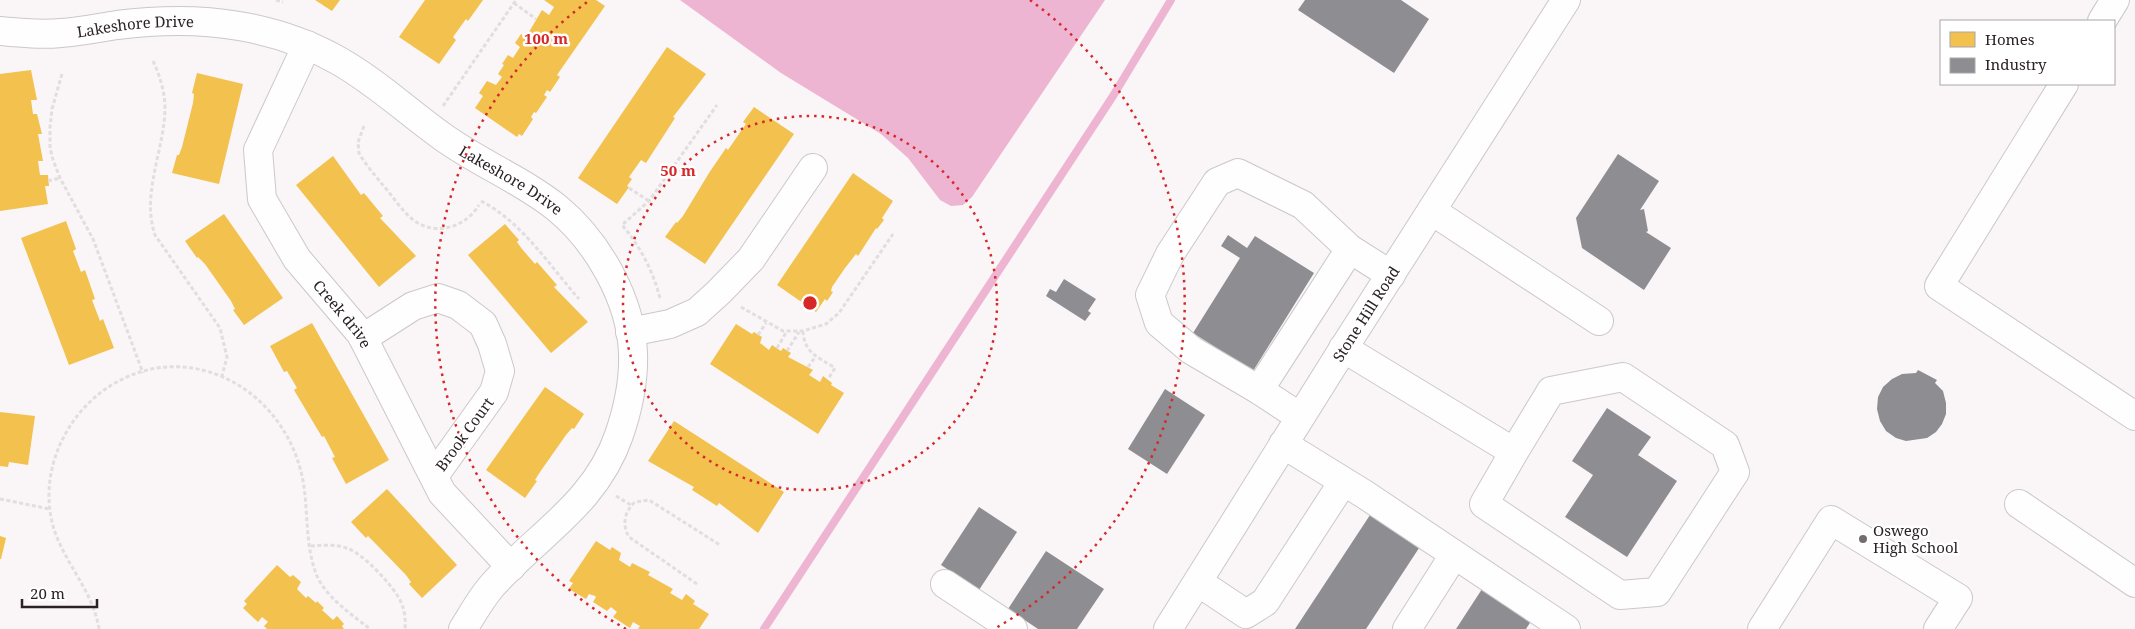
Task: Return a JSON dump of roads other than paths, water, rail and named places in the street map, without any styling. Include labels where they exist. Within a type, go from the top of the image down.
[{"type":"street","name":"Stone Hill Road","points":[[1168,629],[1343,348],[1566,0]]},
{"type":"street","points":[[2103,20],[2115,0]]},
{"type":"street","name":"Lakeshore Drive","points":[[0,31],[32,34],[64,33],[153,22],[201,21],[239,26],[307,45],[340,61],[446,139],[556,207],[581,230],[601,257],[620,297],[630,332],[633,353],[629,401],[618,438],[602,472],[593,486],[570,512],[511,567],[482,599],[463,629]]},
{"type":"street","name":"Creek drive","points":[[307,45],[258,150],[262,199],[297,259],[362,338],[442,493],[511,567]]},
{"type":"street","points":[[2063,85],[1939,286],[2135,416]]},
{"type":"street","points":[[630,332],[670,324],[697,312],[751,259],[812,168]]},
{"type":"street","points":[[1300,417],[1259,390],[1191,350],[1159,323],[1150,294],[1170,254],[1217,182],[1238,173],[1303,204],[1350,249],[1391,275]]},
{"type":"street","points":[[1432,211],[1599,321]]},
{"type":"street","points":[[1259,390],[1350,249]]},
{"type":"street","name":"Brook Court","points":[[362,338],[412,306],[438,298],[458,305],[483,324],[492,344],[500,371],[494,392],[434,476]]},
{"type":"street","points":[[1343,348],[1514,452]]},
{"type":"street","points":[[1623,377],[1725,445],[1735,472],[1657,592],[1620,595],[1484,504],[1514,452],[1551,391],[1623,377]]},
{"type":"street","points":[[1283,444],[1566,629]]},
{"type":"street","points":[[1198,582],[1246,614],[1265,602],[1343,482]]},
{"type":"street","points":[[2019,504],[2135,584]]},
{"type":"street","points":[[1762,629],[1831,520],[1958,598],[1938,629]]},
{"type":"street","points":[[1407,629],[1454,555]]},
{"type":"street","points":[[945,584],[1013,629]]},
{"type":"waterway","points":[[764,629],[1113,96],[1171,0]]},
{"type":"place","name":"Oswego High School","points":[[1863,539]]}]
